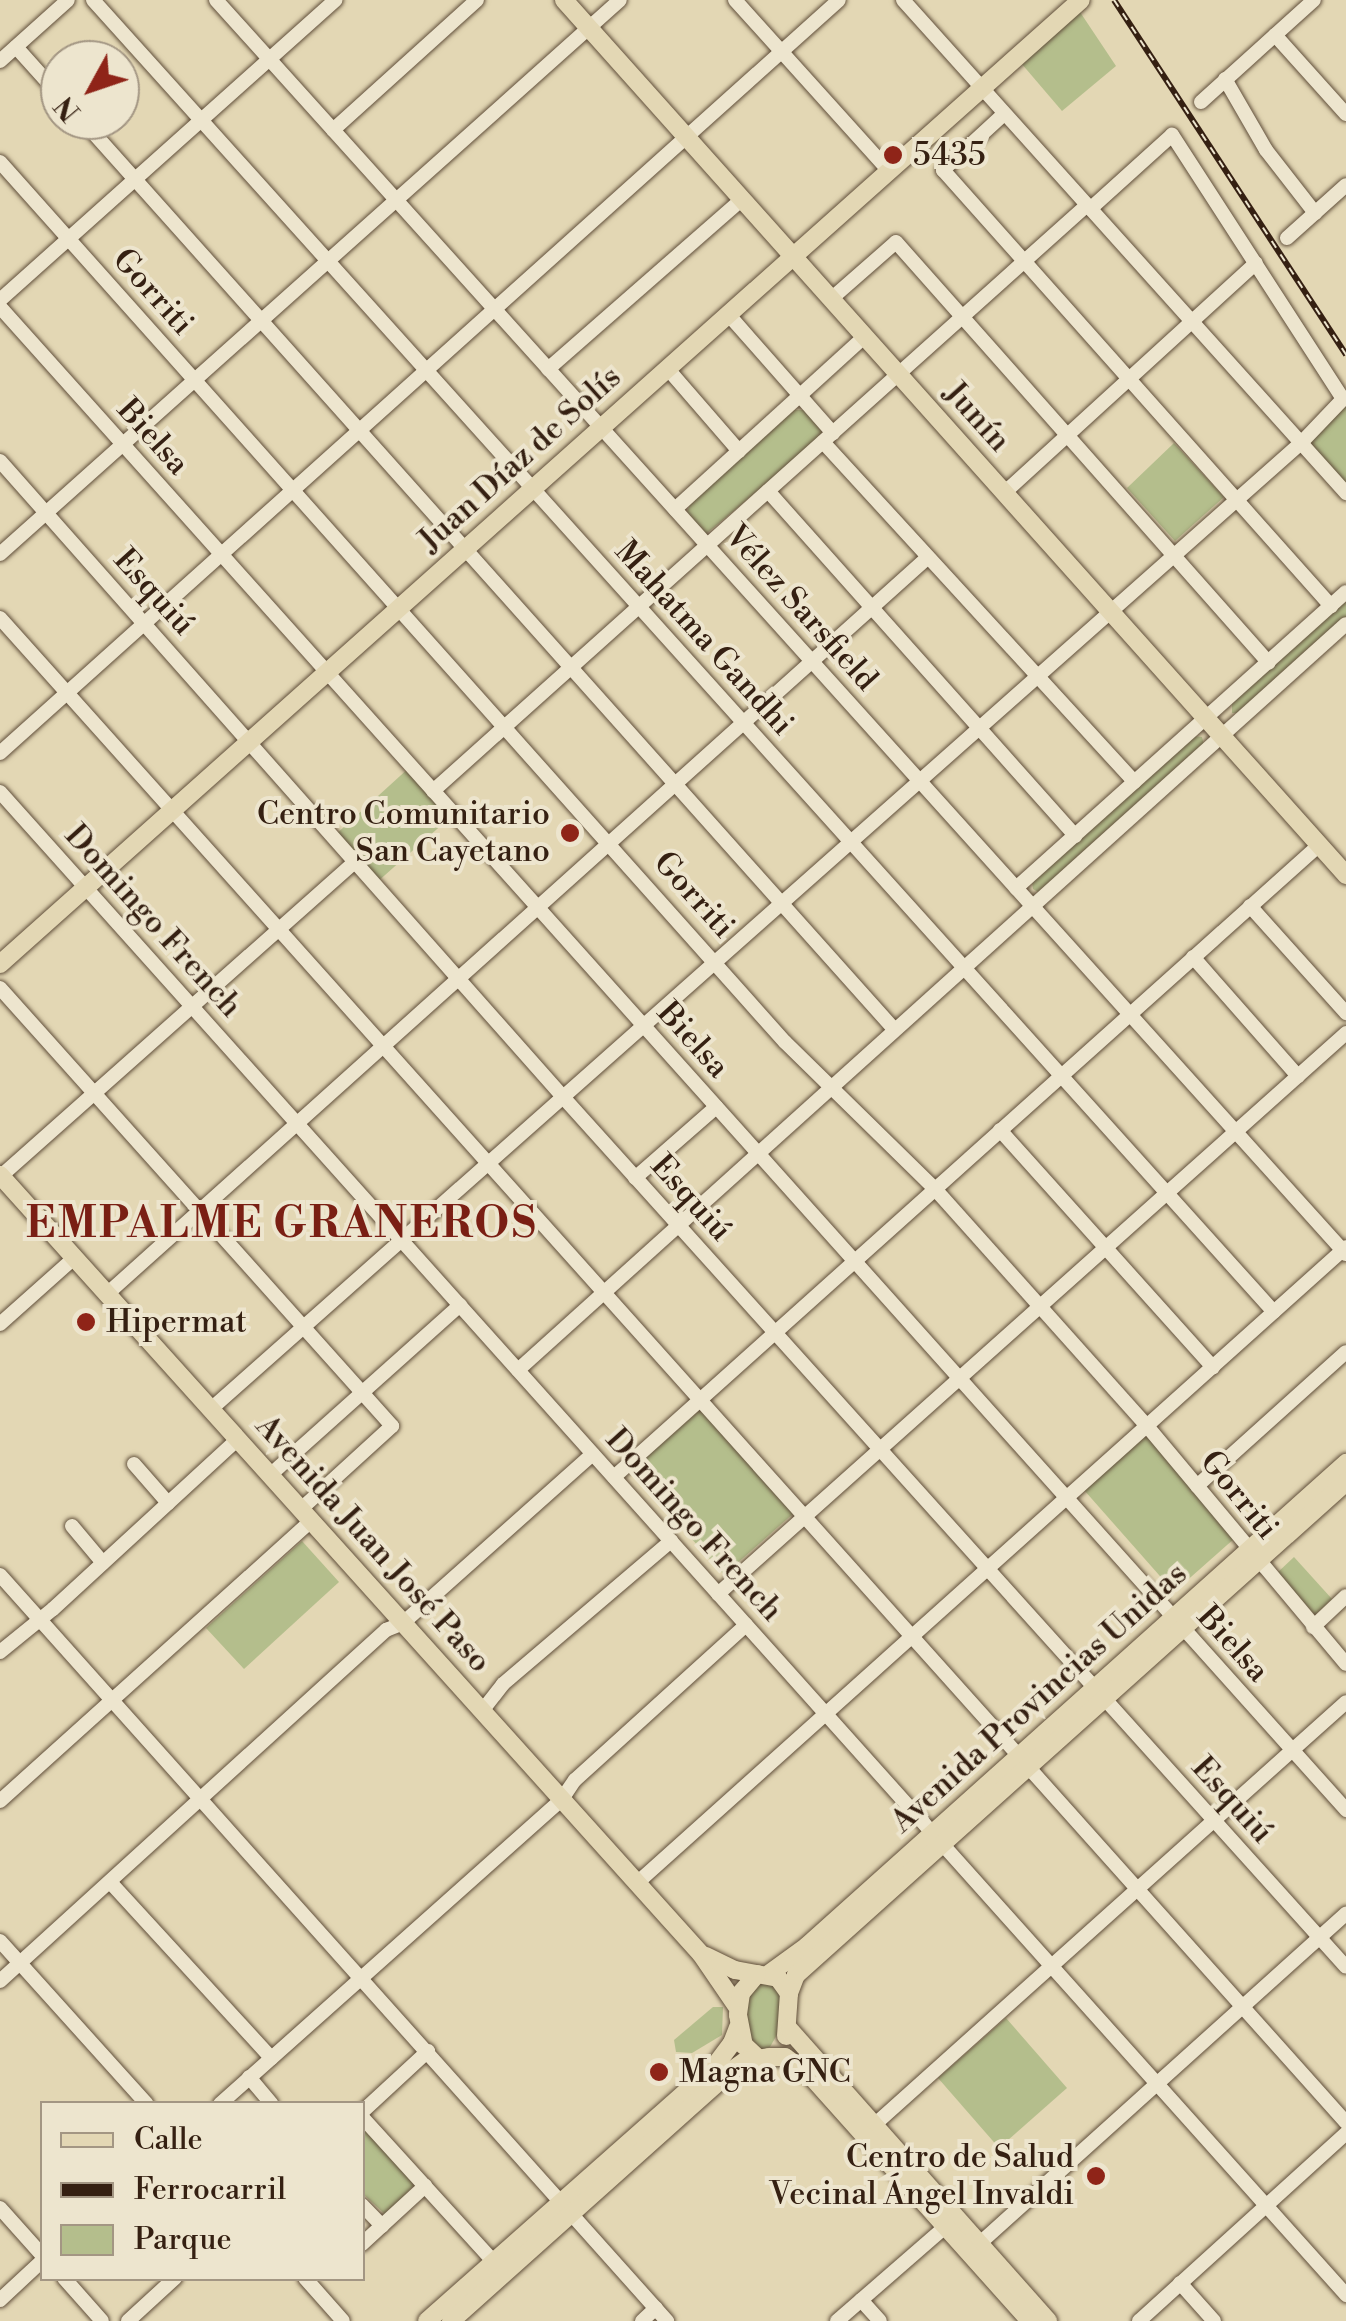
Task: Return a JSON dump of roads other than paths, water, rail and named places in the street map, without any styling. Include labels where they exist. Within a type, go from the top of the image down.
[{"type":"main road","name":"Junín","points":[[564,0],[1346,876]]},
{"type":"main road","name":"Juan Díaz de Solís","points":[[0,964],[1081,0]]},
{"type":"main road","name":"Avenida Juan José Paso","points":[[0,1175],[701,1954],[738,2017]]},
{"type":"main road","name":"Avenida Provincias Unidas","points":[[789,1993],[796,1975],[938,1839],[1254,1556],[1346,1463]]},
{"type":"main road","name":"Avenida Provincias Unidas","points":[[1254,1556],[1346,1482]]},
{"type":"main road","name":"Avenida Provincias Unidas","points":[[763,1973],[807,1946],[938,1839]]},
{"type":"main road","name":"Avenida Juan José Paso","points":[[701,1954],[763,1973]]},
{"type":"main road","points":[[427,2321],[494,2261],[568,2207],[732,2070],[764,2057],[781,2044],[788,2028],[789,1993],[763,1973],[741,1993],[738,2017],[723,2058],[568,2207],[451,2321]]},
{"type":"main road","points":[[738,2017],[744,2045],[764,2057],[784,2057],[810,2076],[945,2226],[972,2246],[1048,2321]]},
{"type":"main road","points":[[788,2028],[874,2126],[1030,2321]]},
{"type":"street","points":[[0,61],[68,0]]},
{"type":"street","name":"Mahatma Gandhi","points":[[93,0],[1274,1312]]},
{"type":"street","name":"Vélez Sarsfield","points":[[216,0],[1345,1250]]},
{"type":"street","points":[[0,304],[335,0]]},
{"type":"street","points":[[333,130],[477,0]]},
{"type":"street","points":[[0,554],[620,0]]},
{"type":"street","points":[[735,0],[888,171]]},
{"type":"street","points":[[0,754],[839,0]]},
{"type":"street","points":[[903,0],[1346,493]]},
{"type":"street","points":[[1201,102],[1305,3]]},
{"type":"street","points":[[1275,35],[1346,114]]},
{"type":"street","points":[[16,47],[40,74]]},
{"type":"street","points":[[1225,79],[1266,150],[1315,213]]},
{"type":"street","points":[[1004,114],[943,170],[1331,606]]},
{"type":"street","points":[[211,1409],[1301,443],[1343,399],[1172,135],[1024,261],[433,791]]},
{"type":"street","points":[[100,140],[894,1029]]},
{"type":"street","name":"Gorriti","points":[[0,162],[785,1042],[935,1189],[1147,1426],[1346,1664]]},
{"type":"street","points":[[1287,238],[1346,185]]},
{"type":"street","points":[[548,369],[742,199]]},
{"type":"street","points":[[831,298],[896,242],[1269,663]]},
{"type":"street","points":[[1004,493],[1256,263]]},
{"type":"street","name":"Bielsa","points":[[0,304],[1346,1810]]},
{"type":"street","points":[[728,314],[800,396],[828,437],[928,556],[1135,782]]},
{"type":"street","points":[[675,510],[865,336]]},
{"type":"street","points":[[667,368],[739,451]]},
{"type":"street","name":"Esquiú","points":[[0,461],[635,1178],[1346,1968]]},
{"type":"street","points":[[768,491],[1075,836]]},
{"type":"street","points":[[107,1294],[928,556]]},
{"type":"street","points":[[1016,888],[1346,592]]},
{"type":"street","points":[[0,618],[1346,2122]]},
{"type":"street","points":[[518,1370],[1346,624]]},
{"type":"street","name":"Domingo French","points":[[0,792],[1346,2295]]},
{"type":"street","points":[[614,1476],[1319,845]]},
{"type":"street","points":[[0,1175],[356,860]]},
{"type":"street","points":[[1250,906],[1346,1013]]},
{"type":"street","points":[[1194,957],[1298,1076]]},
{"type":"street","points":[[0,988],[392,1426],[306,1515],[113,1701],[0,1802]]},
{"type":"street","points":[[718,1594],[1346,1033]]},
{"type":"street","points":[[635,1178],[716,1107]]},
{"type":"street","points":[[1000,1130],[1213,1367]]},
{"type":"street","points":[[637,1883],[1345,1250]]},
{"type":"street","points":[[2,1320],[74,1258]]},
{"type":"street","points":[[270,1475],[460,1305]]},
{"type":"street","points":[[1197,1486],[1346,1352]]},
{"type":"street","points":[[0,1652],[238,1439]]},
{"type":"street","points":[[0,1981],[386,1630],[403,1622],[593,1454]]},
{"type":"street","points":[[134,1464],[168,1503]]},
{"type":"street","points":[[72,1526],[104,1562]]},
{"type":"street","points":[[482,1710],[504,1684],[670,1540]]},
{"type":"street","points":[[0,1575],[668,2321]]},
{"type":"street","points":[[1313,1627],[1346,1596]]},
{"type":"street","points":[[223,2101],[562,1800],[575,1780],[746,1625]]},
{"type":"street","points":[[874,2126],[1346,1702]]},
{"type":"street","points":[[110,1882],[271,2058]]},
{"type":"street","points":[[972,2246],[1346,1913]]},
{"type":"street","points":[[0,1941],[144,2101]]},
{"type":"street","points":[[365,2112],[428,2051]]},
{"type":"street","points":[[249,2077],[269,2101]]},
{"type":"street","points":[[365,2118],[494,2261]]},
{"type":"street","points":[[1139,2321],[1346,2132]]},
{"type":"street","points":[[365,2241],[425,2186]]},
{"type":"street","points":[[0,2208],[40,2256]]},
{"type":"street","points":[[365,2208],[382,2226]]},
{"type":"street","points":[[837,2321],[945,2226]]},
{"type":"street","points":[[0,2300],[40,2260]]},
{"type":"street","points":[[67,2281],[102,2321]]},
{"type":"street","points":[[128,2321],[173,2281]]},
{"type":"street","points":[[315,2282],[343,2321]]},
{"type":"street","points":[[1180,2283],[1214,2321]]},
{"type":"street","points":[[861,2300],[880,2321]]},
{"type":"street","points":[[642,2321],[656,2308]]},
{"type":"railway","points":[[1114,0],[1346,355]]},
{"type":"place","name":"5435","points":[[893,155]]},
{"type":"place","name":"Centro Comunitario San Cayetano","points":[[570,833]]},
{"type":"place","name":"Hipermat","points":[[86,1322]]},
{"type":"place","name":"Magna GNC","points":[[659,2072]]},
{"type":"place","name":"Centro de Salud Vecinal Ángel Invaldi","points":[[1096,2176]]},
{"type":"district","name":"EMPALME GRANEROS","points":[[282,1225]]}]
